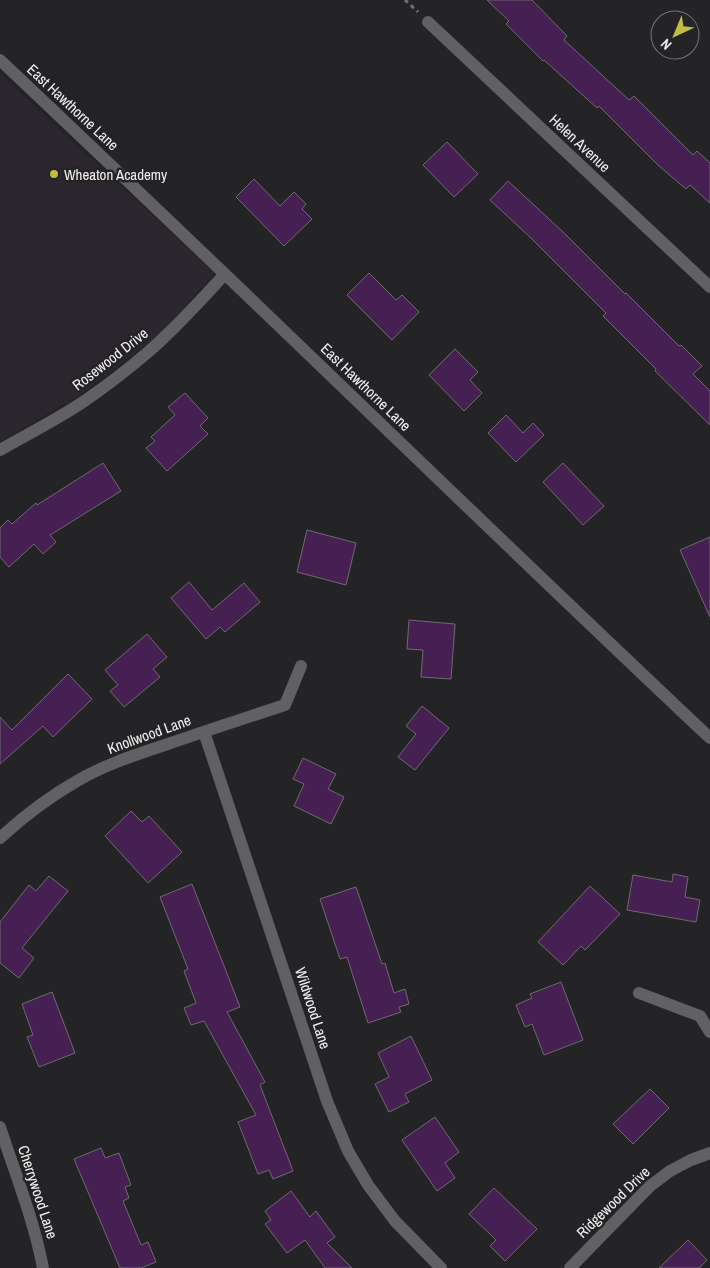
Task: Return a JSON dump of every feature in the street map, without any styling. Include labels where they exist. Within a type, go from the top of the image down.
[{"type":"street","name":"Helen Avenue","points":[[428,22],[710,287]]},
{"type":"street","name":"East Hawthorne Lane","points":[[0,60],[710,738]]},
{"type":"street","name":"Rosewood Drive","points":[[0,450],[83,402],[108,385],[168,334],[225,274]]},
{"type":"street","name":"Knollwood Lane","points":[[0,838],[41,803],[97,770],[285,704],[302,666]]},
{"type":"street","name":"Wildwood Lane","points":[[204,732],[338,1130],[368,1185],[395,1221],[441,1268]]},
{"type":"street","points":[[639,993],[700,1016],[710,1032]]},
{"type":"street","name":"Cherrywood Lane","points":[[0,1127],[34,1228],[43,1268]]},
{"type":"street","name":"Ridgewood Drive","points":[[570,1268],[650,1186],[691,1160],[710,1153]]},
{"type":"shaded area","name":"Wheaton Academy","points":[[0,74],[215,273],[157,337],[78,396],[0,442]]},
{"type":"building","points":[[487,0],[532,0],[567,36],[564,40],[629,100],[634,96],[693,155],[697,151],[710,163],[710,203],[690,185],[686,189],[659,166],[599,106],[597,108],[543,61],[506,24],[509,21]]},
{"type":"building","points":[[447,142],[478,174],[454,197],[423,165]]},
{"type":"building","points":[[254,179],[280,206],[294,192],[306,204],[302,209],[312,219],[284,246],[236,197]]},
{"type":"building","points":[[508,181],[702,366],[693,374],[710,391],[710,425],[603,316],[606,313],[490,200]]},
{"type":"building","points":[[369,273],[396,300],[402,295],[419,312],[392,340],[347,295]]},
{"type":"building","points":[[455,349],[478,372],[470,380],[482,393],[464,411],[429,375]]},
{"type":"building","points":[[185,393],[208,418],[200,426],[208,434],[167,471],[146,448],[155,441],[151,437],[175,415],[168,407]]},
{"type":"building","points":[[506,415],[523,433],[533,423],[544,435],[516,462],[488,433]]},
{"type":"building","points":[[103,463],[121,491],[50,535],[56,542],[43,554],[34,544],[9,567],[0,557],[0,528],[8,520],[12,524],[36,503],[37,505]]},
{"type":"building","points":[[563,463],[604,506],[583,525],[543,482]]},
{"type":"building","points":[[307,530],[356,543],[346,585],[297,572]]},
{"type":"building","points":[[710,537],[710,617],[680,550]]},
{"type":"building","points":[[189,582],[212,610],[244,583],[260,602],[225,632],[220,627],[206,639],[171,598]]},
{"type":"building","points":[[409,620],[455,624],[451,679],[421,677],[423,650],[407,649]]},
{"type":"building","points":[[147,634],[167,657],[153,669],[160,677],[124,707],[110,691],[118,685],[105,670]]},
{"type":"building","points":[[68,674],[92,699],[53,737],[43,726],[0,764],[0,717],[12,730]]},
{"type":"building","points":[[422,706],[449,728],[415,770],[398,757],[416,734],[406,726]]},
{"type":"building","points":[[303,758],[336,774],[328,789],[344,797],[331,824],[294,806],[304,784],[293,779]]},
{"type":"building","points":[[131,811],[142,822],[149,816],[182,852],[148,883],[105,836]]},
{"type":"building","points":[[673,874],[688,877],[685,897],[700,900],[696,922],[627,910],[633,875],[672,882]]},
{"type":"building","points":[[49,876],[68,891],[22,948],[34,958],[19,978],[0,963],[0,922],[29,885],[36,891]]},
{"type":"building","points":[[192,884],[240,1007],[227,1012],[265,1082],[260,1085],[293,1171],[273,1179],[269,1170],[258,1174],[238,1122],[256,1115],[204,1021],[191,1025],[184,1008],[196,1003],[184,971],[188,969],[160,897]]},
{"type":"building","points":[[590,886],[620,914],[585,950],[581,946],[563,965],[538,942]]},
{"type":"building","points":[[356,887],[382,964],[385,963],[394,993],[405,989],[409,1004],[399,1007],[401,1012],[368,1023],[347,957],[340,959],[320,899]]},
{"type":"building","points":[[561,982],[583,1040],[544,1055],[532,1024],[525,1027],[516,1005],[532,998],[530,994]]},
{"type":"building","points":[[52,992],[75,1053],[39,1067],[27,1037],[33,1035],[22,1004]]},
{"type":"building","points":[[411,1036],[432,1080],[405,1094],[409,1102],[389,1112],[375,1084],[389,1077],[378,1053]]},
{"type":"building","points":[[650,1089],[669,1108],[633,1144],[613,1124]]},
{"type":"building","points":[[435,1117],[459,1152],[445,1163],[455,1178],[437,1191],[402,1140]]},
{"type":"building","points":[[101,1148],[105,1158],[119,1153],[131,1185],[125,1187],[129,1198],[123,1201],[141,1245],[148,1242],[156,1262],[141,1268],[120,1268],[74,1159]]},
{"type":"building","points":[[494,1188],[537,1229],[505,1261],[490,1246],[496,1240],[469,1214]]},
{"type":"building","points":[[291,1191],[310,1217],[316,1211],[335,1237],[327,1243],[352,1268],[325,1268],[305,1240],[287,1253],[265,1224],[271,1220],[265,1211]]},
{"type":"building","points":[[688,1240],[707,1260],[699,1268],[659,1268]]},
{"type":"place","name":"Wheaton Academy","points":[[54,174]]}]
